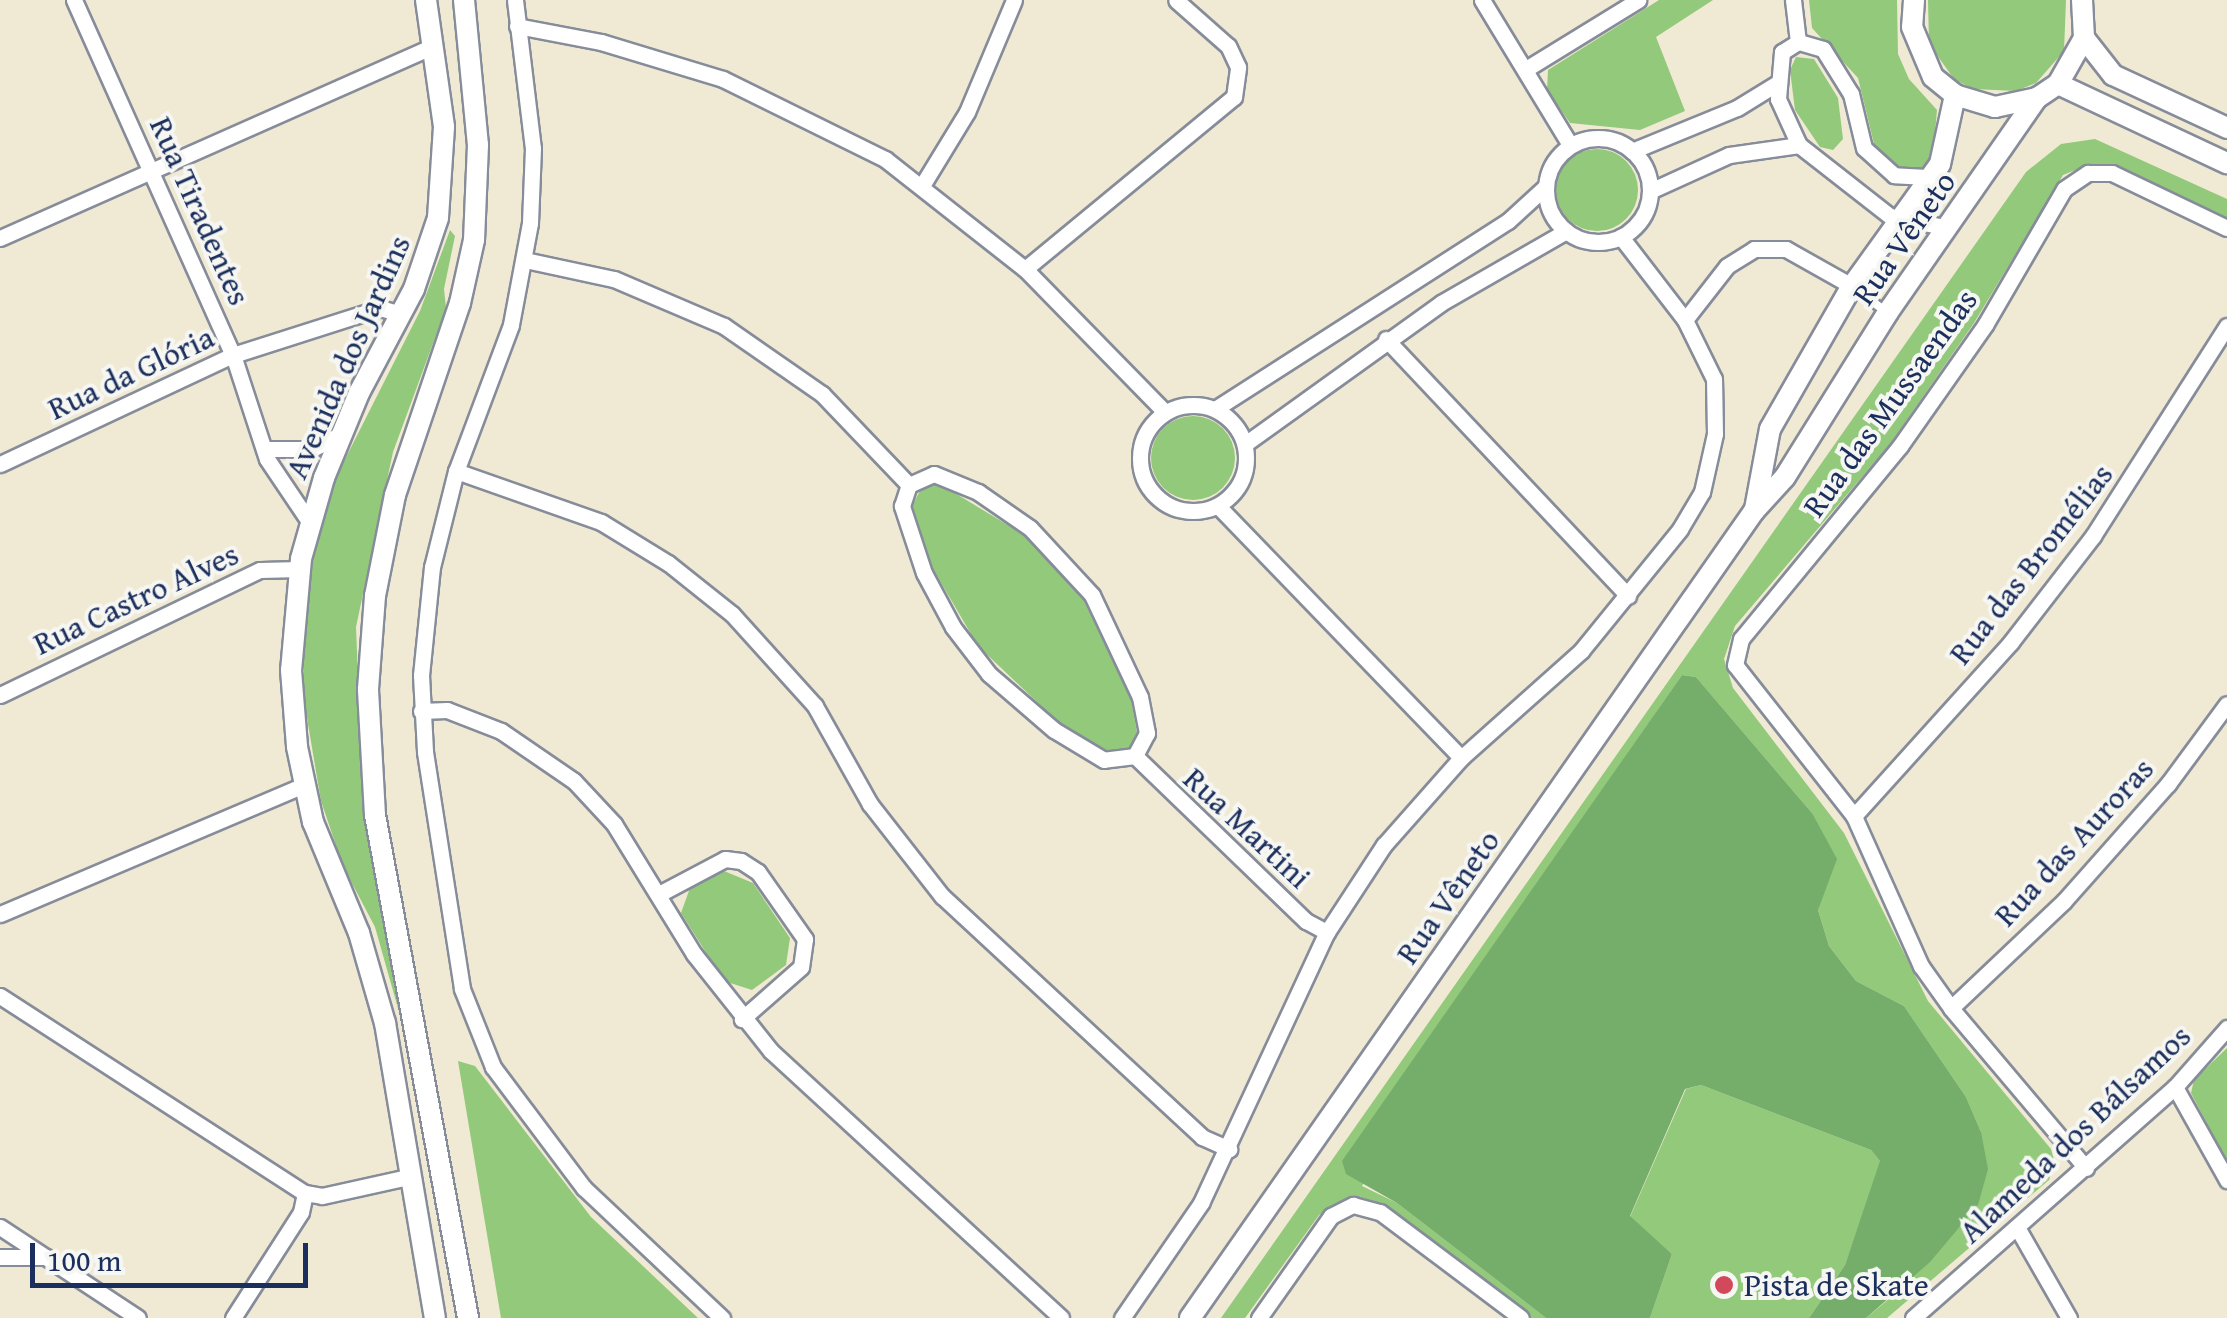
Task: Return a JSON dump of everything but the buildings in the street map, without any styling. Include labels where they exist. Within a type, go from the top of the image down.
[{"type":"street","name":"Rua Tiradentes","points":[[74,0],[153,168],[233,355],[264,449],[310,523]]},
{"type":"street","name":"Avenida dos Jardins","points":[[426,0],[428,48],[444,127],[438,218],[401,314],[341,434],[310,523],[300,570],[291,670],[304,785],[385,1023],[435,1318]]},
{"type":"street","points":[[464,0],[478,146],[476,222],[460,303],[395,495],[370,648],[375,816],[468,1318]]},
{"type":"street","points":[[515,0],[532,148],[526,260],[501,358],[456,471],[427,603],[422,711],[462,989],[481,1042],[506,1089],[584,1188],[722,1318]]},
{"type":"street","points":[[923,184],[967,112],[1014,0]]},
{"type":"street","points":[[1025,269],[1234,97],[1238,67],[1228,46],[1176,0]]},
{"type":"street","points":[[1482,0],[1570,145]]},
{"type":"street","points":[[1526,69],[1638,0]]},
{"type":"street","points":[[1792,0],[1798,42]]},
{"type":"street","points":[[1914,0],[1919,54],[1954,95],[1996,107],[2038,98],[2058,84],[2084,38],[2082,0]]},
{"type":"street","points":[[517,26],[642,52],[723,79],[832,130],[923,184],[1025,269],[1165,412]]},
{"type":"street","points":[[2084,38],[2113,75],[2227,128]]},
{"type":"street","points":[[1927,177],[1902,178],[1880,165],[1861,142],[1851,94],[1836,66],[1816,44],[1798,42],[1782,52],[1776,84],[1782,114],[1799,145],[1897,218],[1948,228]]},
{"type":"street","points":[[0,238],[428,48]]},
{"type":"street","points":[[1632,151],[1736,108],[1776,84]]},
{"type":"street","points":[[2058,84],[2227,163]]},
{"type":"street","name":"Rua Vêneto","points":[[1754,511],[1770,429],[1852,286],[1947,150],[1954,95]]},
{"type":"street","name":"Rua Vêneto","points":[[1190,1318],[1754,511],[1805,444],[1888,312],[2038,98]]},
{"type":"street","points":[[1602,138],[1632,151],[1650,191],[1642,218],[1621,237],[1593,242],[1566,232],[1547,204],[1546,187],[1557,156],[1570,145],[1602,138]]},
{"type":"street","points":[[1650,191],[1729,155],[1799,145]]},
{"type":"street","name":"Rua das Mussaendas","points":[[1854,816],[1735,665],[1741,639],[1900,446],[1986,325],[2064,189],[2088,173],[2112,173],[2227,228]]},
{"type":"street","points":[[1215,409],[1508,222],[1546,187]]},
{"type":"street","points":[[438,218],[476,222]]},
{"type":"street","points":[[1245,444],[1386,340],[1566,232]]},
{"type":"street","points":[[1122,1318],[1201,1204],[1327,932],[1384,844],[1461,758],[1580,650],[1628,596],[1680,529],[1707,479],[1716,421],[1714,379],[1685,320],[1621,237]]},
{"type":"street","points":[[1685,320],[1727,266],[1754,249],[1786,249],[1852,286]]},
{"type":"street","points":[[526,260],[614,279],[724,326],[822,394],[909,485]]},
{"type":"street","name":"Rua da Glória","points":[[0,464],[233,355],[380,308],[401,314]]},
{"type":"street","name":"Rua das Bromélias","points":[[1854,816],[2012,642],[2093,536],[2227,326]]},
{"type":"street","points":[[1386,340],[1628,596]]},
{"type":"street","points":[[1198,404],[1215,409],[1245,444],[1245,474],[1218,506],[1174,508],[1149,488],[1140,455],[1143,438],[1165,412],[1198,404]]},
{"type":"street","points":[[1770,429],[1805,444]]},
{"type":"street","points":[[264,449],[312,449],[341,434]]},
{"type":"street","points":[[456,471],[601,522],[668,562],[732,614],[814,706],[870,804],[942,896],[1202,1137],[1228,1149]]},
{"type":"street","points":[[934,474],[978,492],[1030,528],[1075,572],[1114,632],[1140,697],[1147,733],[1134,756],[1112,762],[1078,746],[1031,713],[971,652],[913,545],[902,506],[909,485],[934,474]]},
{"type":"street","points":[[1218,506],[1461,758]]},
{"type":"street","name":"Rua Castro Alves","points":[[0,695],[260,570],[300,570]]},
{"type":"street","name":"Rua das Auroras","points":[[1950,1008],[2064,901],[2168,784],[2227,704]]},
{"type":"street","points":[[422,711],[447,710],[475,719],[551,762],[614,824],[742,1019],[1061,1318]]},
{"type":"street","name":"Rua Martini","points":[[1134,756],[1306,921],[1327,932]]},
{"type":"street","points":[[0,914],[304,785]]},
{"type":"street","points":[[1854,816],[1921,966],[1950,1008],[2086,1168]]},
{"type":"street","points":[[659,894],[725,859],[741,861],[758,872],[805,939],[801,967],[742,1019]]},
{"type":"street","points":[[0,996],[305,1192],[322,1196],[408,1176]]},
{"type":"street","points":[[385,1023],[416,1022]]},
{"type":"street","name":"Alameda dos Bálsamos","points":[[1913,1318],[2175,1087],[2227,1028]]},
{"type":"street","points":[[2175,1087],[2227,1180]]},
{"type":"street","points":[[234,1318],[301,1212],[305,1192]]},
{"type":"street","points":[[1259,1318],[1331,1216],[1353,1205],[1380,1212],[1521,1318]]},
{"type":"street","points":[[0,1227],[138,1318]]},
{"type":"street","points":[[2018,1229],[2069,1318]]},
{"type":"street","points":[[0,1257],[46,1257]]},
{"type":"lane","points":[[1852,286],[1888,312]]},
{"type":"green space","points":[[1659,0],[1713,0],[1656,37],[1685,111],[1640,130],[1570,123],[1547,90],[1548,70]]},
{"type":"green space","points":[[1809,0],[1897,0],[1898,54],[1909,79],[1937,110],[1933,156],[1921,171],[1901,174],[1875,148],[1858,78],[1812,28]]},
{"type":"green space","points":[[1928,0],[2066,0],[2064,51],[2036,83],[2016,91],[1973,89],[1954,79],[1929,44]]},
{"type":"green space","points":[[1796,57],[1814,59],[1838,98],[1843,139],[1833,150],[1820,147],[1795,110],[1790,70]]},
{"type":"green space","points":[[2095,139],[2227,199],[2227,221],[2113,166],[2090,164],[2063,175],[1974,323],[1890,444],[1735,626],[1724,659],[1733,688],[1844,833],[1928,1001],[2051,1149],[2055,1163],[2049,1180],[1887,1318],[1866,1318],[1902,1288],[1981,1132],[1966,1097],[1904,1006],[1856,981],[1829,946],[1818,910],[1826,874],[1812,813],[1696,677],[1682,675],[1546,871],[1362,1186],[1397,1203],[1546,1318],[1529,1318],[1386,1208],[1354,1198],[1319,1215],[1245,1318],[1221,1318],[2026,172],[2061,144]]},
{"type":"green space","points":[[1597,149],[1613,152],[1626,161],[1635,174],[1635,206],[1626,219],[1613,228],[1597,231],[1581,228],[1568,219],[1559,206],[1556,190],[1559,174],[1568,161],[1581,152]]},
{"type":"green space","points":[[450,230],[455,236],[444,289],[446,308],[393,452],[356,627],[363,801],[399,1012],[375,927],[343,866],[321,801],[304,700],[304,631],[314,554],[335,479],[420,311]]},
{"type":"green space","points":[[1193,416],[1209,419],[1223,428],[1232,442],[1232,474],[1223,488],[1209,497],[1193,500],[1177,497],[1163,488],[1154,474],[1151,458],[1154,442],[1163,428],[1177,419]]},
{"type":"green space","points":[[940,484],[1024,535],[1084,601],[1131,699],[1137,732],[1129,748],[1108,751],[1059,723],[978,646],[933,569],[912,506],[922,487]]},
{"type":"green space","points":[[1682,675],[1696,677],[1812,813],[1837,859],[1818,910],[1829,946],[1856,981],[1904,1006],[1966,1097],[1981,1132],[1988,1169],[1978,1205],[1930,1262],[1866,1318],[1809,1318],[1845,1265],[1880,1161],[1871,1150],[1701,1085],[1685,1089],[1630,1216],[1672,1254],[1650,1318],[1546,1318],[1397,1203],[1346,1174],[1342,1161]]},
{"type":"green space","points":[[724,871],[753,883],[790,938],[786,965],[752,990],[724,981],[681,913],[690,888]]},
{"type":"green space","points":[[2227,1048],[2227,1162],[2191,1093],[2194,1080]]},
{"type":"green space","points":[[458,1061],[475,1066],[591,1217],[698,1318],[501,1318]]},
{"type":"green space","points":[[1701,1085],[1871,1150],[1881,1162],[1845,1265],[1809,1318],[1650,1318],[1672,1254],[1630,1217],[1686,1089]]},
{"type":"place","name":"Pista de Skate","points":[[1724,1285]]}]
